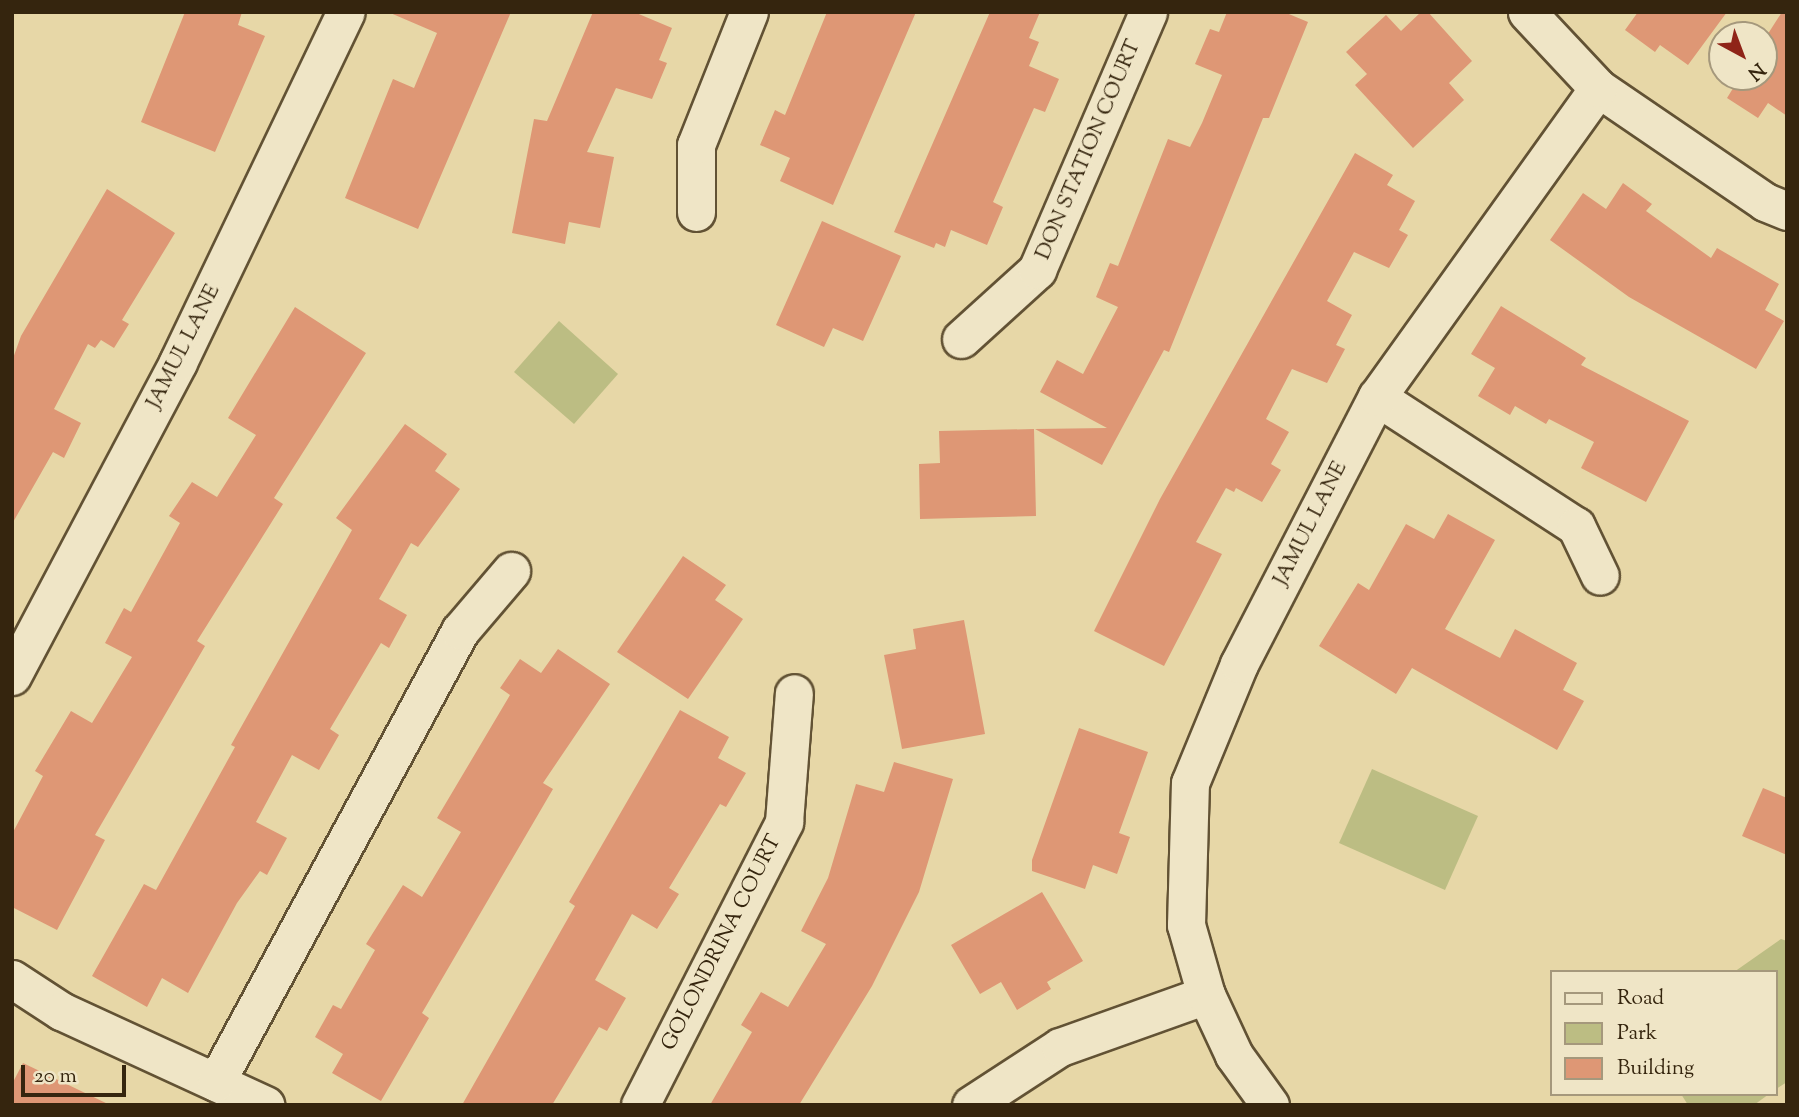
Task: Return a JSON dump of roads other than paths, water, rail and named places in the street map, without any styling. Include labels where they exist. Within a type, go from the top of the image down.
[{"type":"street","name":"JAMUL LANE","points":[[12,676],[178,362],[346,12]]},
{"type":"street","points":[[695,212],[696,145],[749,12]]},
{"type":"street","name":"DON STATION COURT","points":[[961,339],[1037,270],[1148,12]]},
{"type":"street","points":[[1527,12],[1598,88],[1765,202],[1787,211]]},
{"type":"street","name":"JAMUL LANE","points":[[1270,1105],[1234,1055],[1206,995],[1186,925],[1190,783],[1239,664],[1377,397],[1598,88]]},
{"type":"street","points":[[1377,397],[1576,526],[1600,576]]},
{"type":"street","points":[[216,1082],[460,631],[511,571]]},
{"type":"street","name":"GOLONDRINA COURT","points":[[640,1105],[784,822],[794,693]]},
{"type":"street","points":[[12,979],[61,1011],[265,1105]]},
{"type":"street","points":[[971,1105],[1060,1047],[1206,995]]}]
